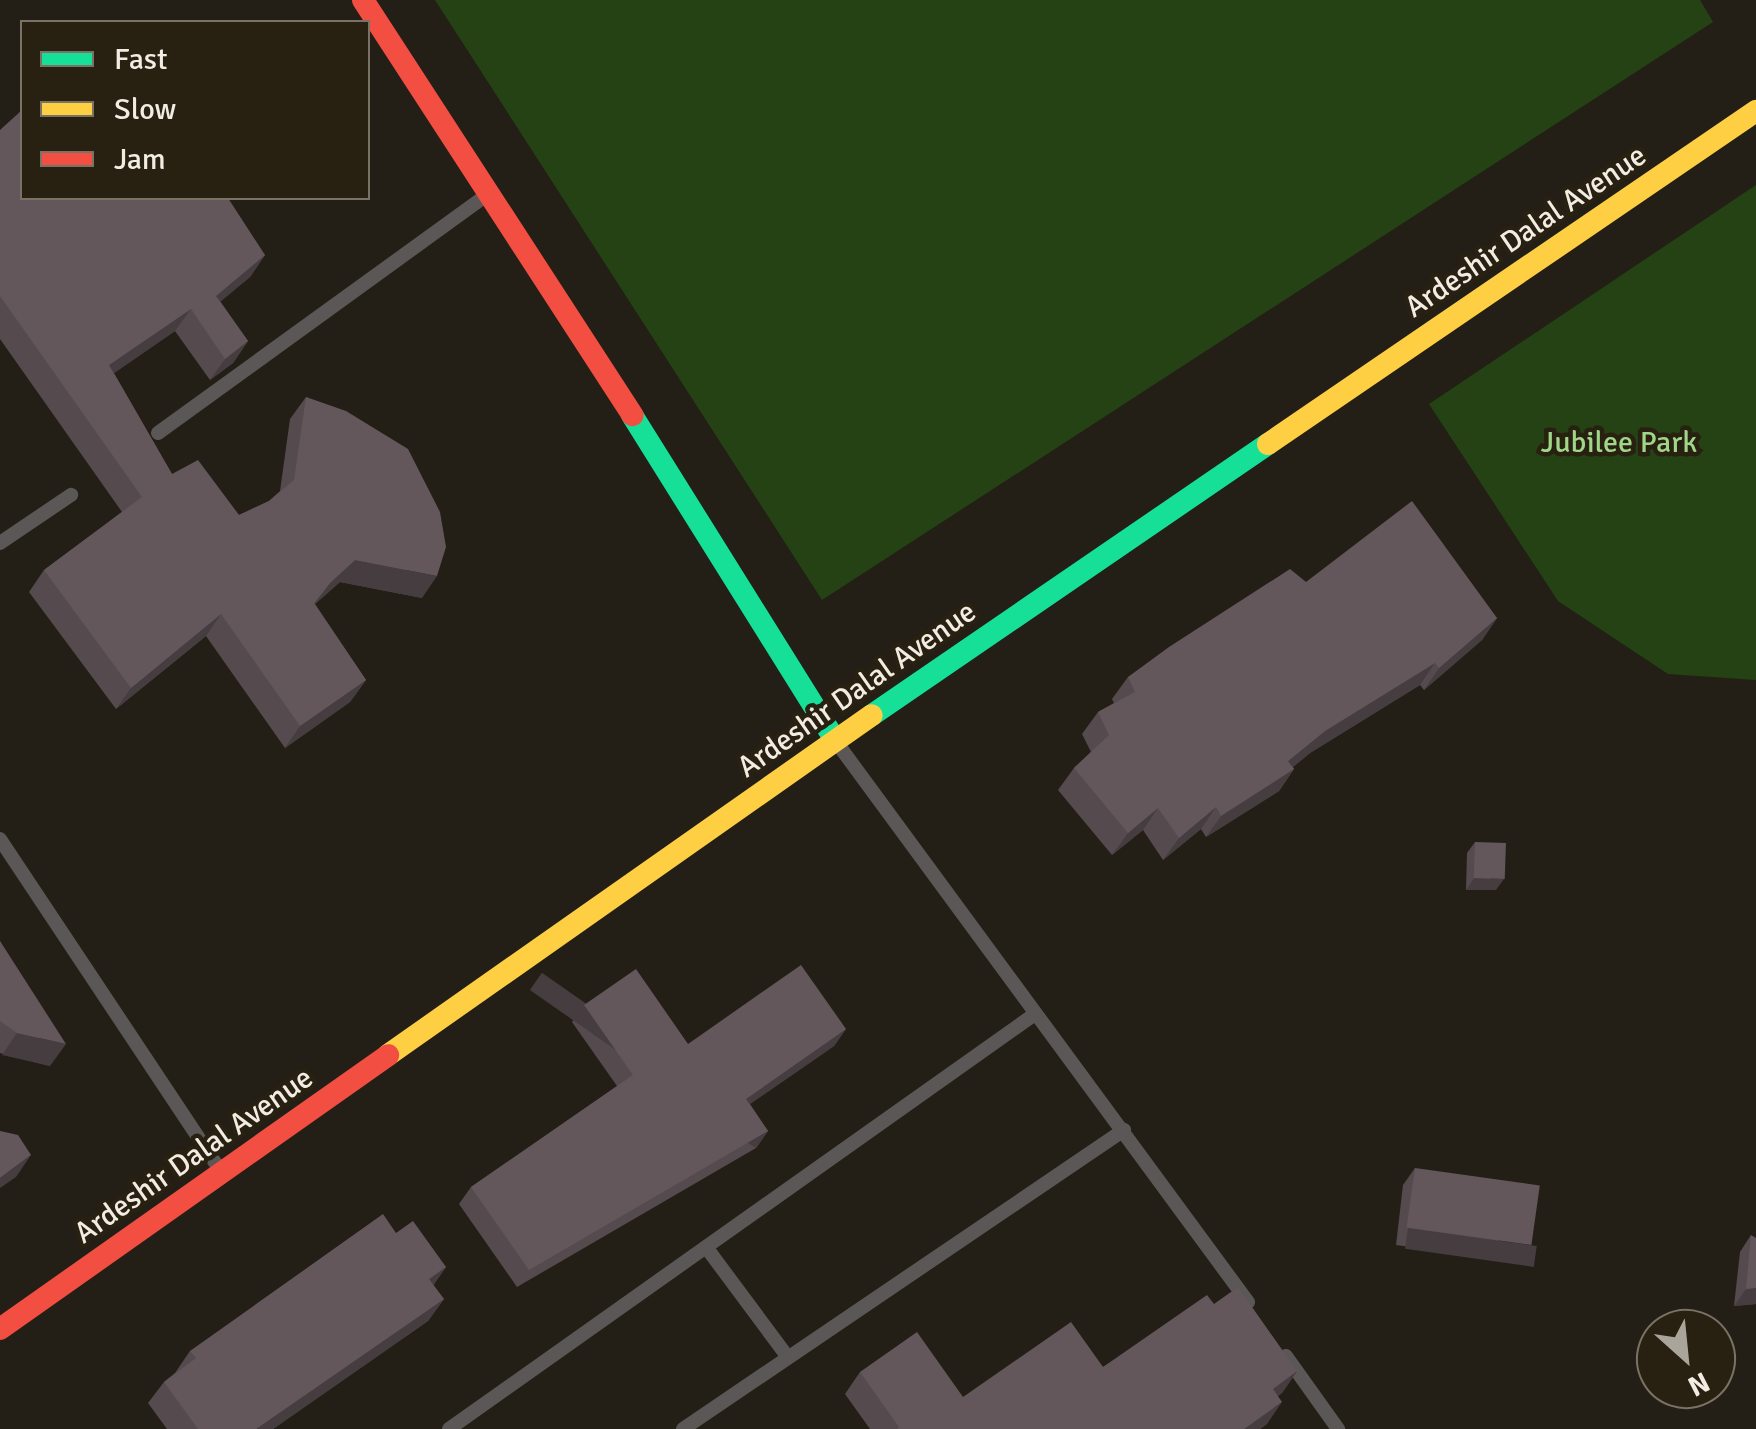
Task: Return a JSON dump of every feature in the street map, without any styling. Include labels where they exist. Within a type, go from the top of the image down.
[{"type":"street","points":[[363,0],[492,190],[835,740]]},
{"type":"street","name":"Ardeshir Dalal Avenue","points":[[0,1329],[835,740],[1756,111]]},
{"type":"lane","points":[[158,433],[492,190]]},
{"type":"lane","points":[[0,542],[70,495]]},
{"type":"lane","points":[[835,740],[1260,1319]]},
{"type":"lane","points":[[0,839],[222,1173]]},
{"type":"lane","points":[[449,1429],[1036,1014]]},
{"type":"lane","points":[[683,1429],[1124,1130]]},
{"type":"lane","points":[[706,1246],[787,1356]]},
{"type":"lane","points":[[1271,1335],[1338,1429]]},
{"type":"green space","points":[[435,0],[1700,0],[1713,22],[822,600]]},
{"type":"green space","name":"Jubilee Park","points":[[1756,185],[1756,680],[1668,674],[1558,601],[1429,404]]},
{"type":"building","points":[[20,112],[20,200],[229,200],[265,255],[216,296],[248,341],[225,359],[191,309],[109,365],[172,474],[198,460],[239,515],[269,501],[294,480],[306,397],[346,411],[408,449],[440,512],[446,547],[437,576],[355,560],[314,603],[366,680],[300,726],[221,614],[131,688],[44,570],[142,497],[0,296],[0,130]]},
{"type":"building","points":[[1412,501],[1497,618],[1439,668],[1435,663],[1325,731],[1288,761],[1294,769],[1221,816],[1216,807],[1179,838],[1158,808],[1128,833],[1074,768],[1109,735],[1098,712],[1135,692],[1128,677],[1169,647],[1290,569],[1306,582]]},
{"type":"building","points":[[1475,842],[1506,843],[1505,879],[1474,878]]},
{"type":"building","points":[[0,941],[66,1044],[17,1033],[0,1021]]},
{"type":"building","points":[[801,965],[846,1029],[746,1099],[768,1131],[529,1270],[471,1187],[633,1075],[584,1005],[636,969],[688,1044]]},
{"type":"building","points":[[0,1131],[18,1135],[31,1155],[0,1178]]},
{"type":"building","points":[[1415,1168],[1540,1186],[1531,1245],[1407,1227]]},
{"type":"building","points":[[383,1214],[396,1233],[413,1221],[446,1267],[429,1279],[444,1299],[256,1429],[198,1429],[164,1382],[196,1358],[190,1351]]},
{"type":"building","points":[[1751,1235],[1756,1238],[1756,1288],[1746,1289]]},
{"type":"building","points":[[1238,1287],[1297,1371],[1273,1389],[1282,1402],[1244,1429],[897,1429],[860,1372],[917,1332],[963,1397],[1071,1322],[1103,1367],[1207,1295],[1214,1304]]},
{"type":"traffic: fast","points":[[632,415],[835,740]]},
{"type":"traffic: fast","points":[[872,715],[1268,444]]},
{"type":"traffic: slow","points":[[1268,444],[1756,111]]},
{"type":"traffic: slow","points":[[388,1055],[872,715]]},
{"type":"traffic: jam","points":[[363,0],[632,415]]},
{"type":"traffic: jam","points":[[0,1329],[388,1055]]}]
